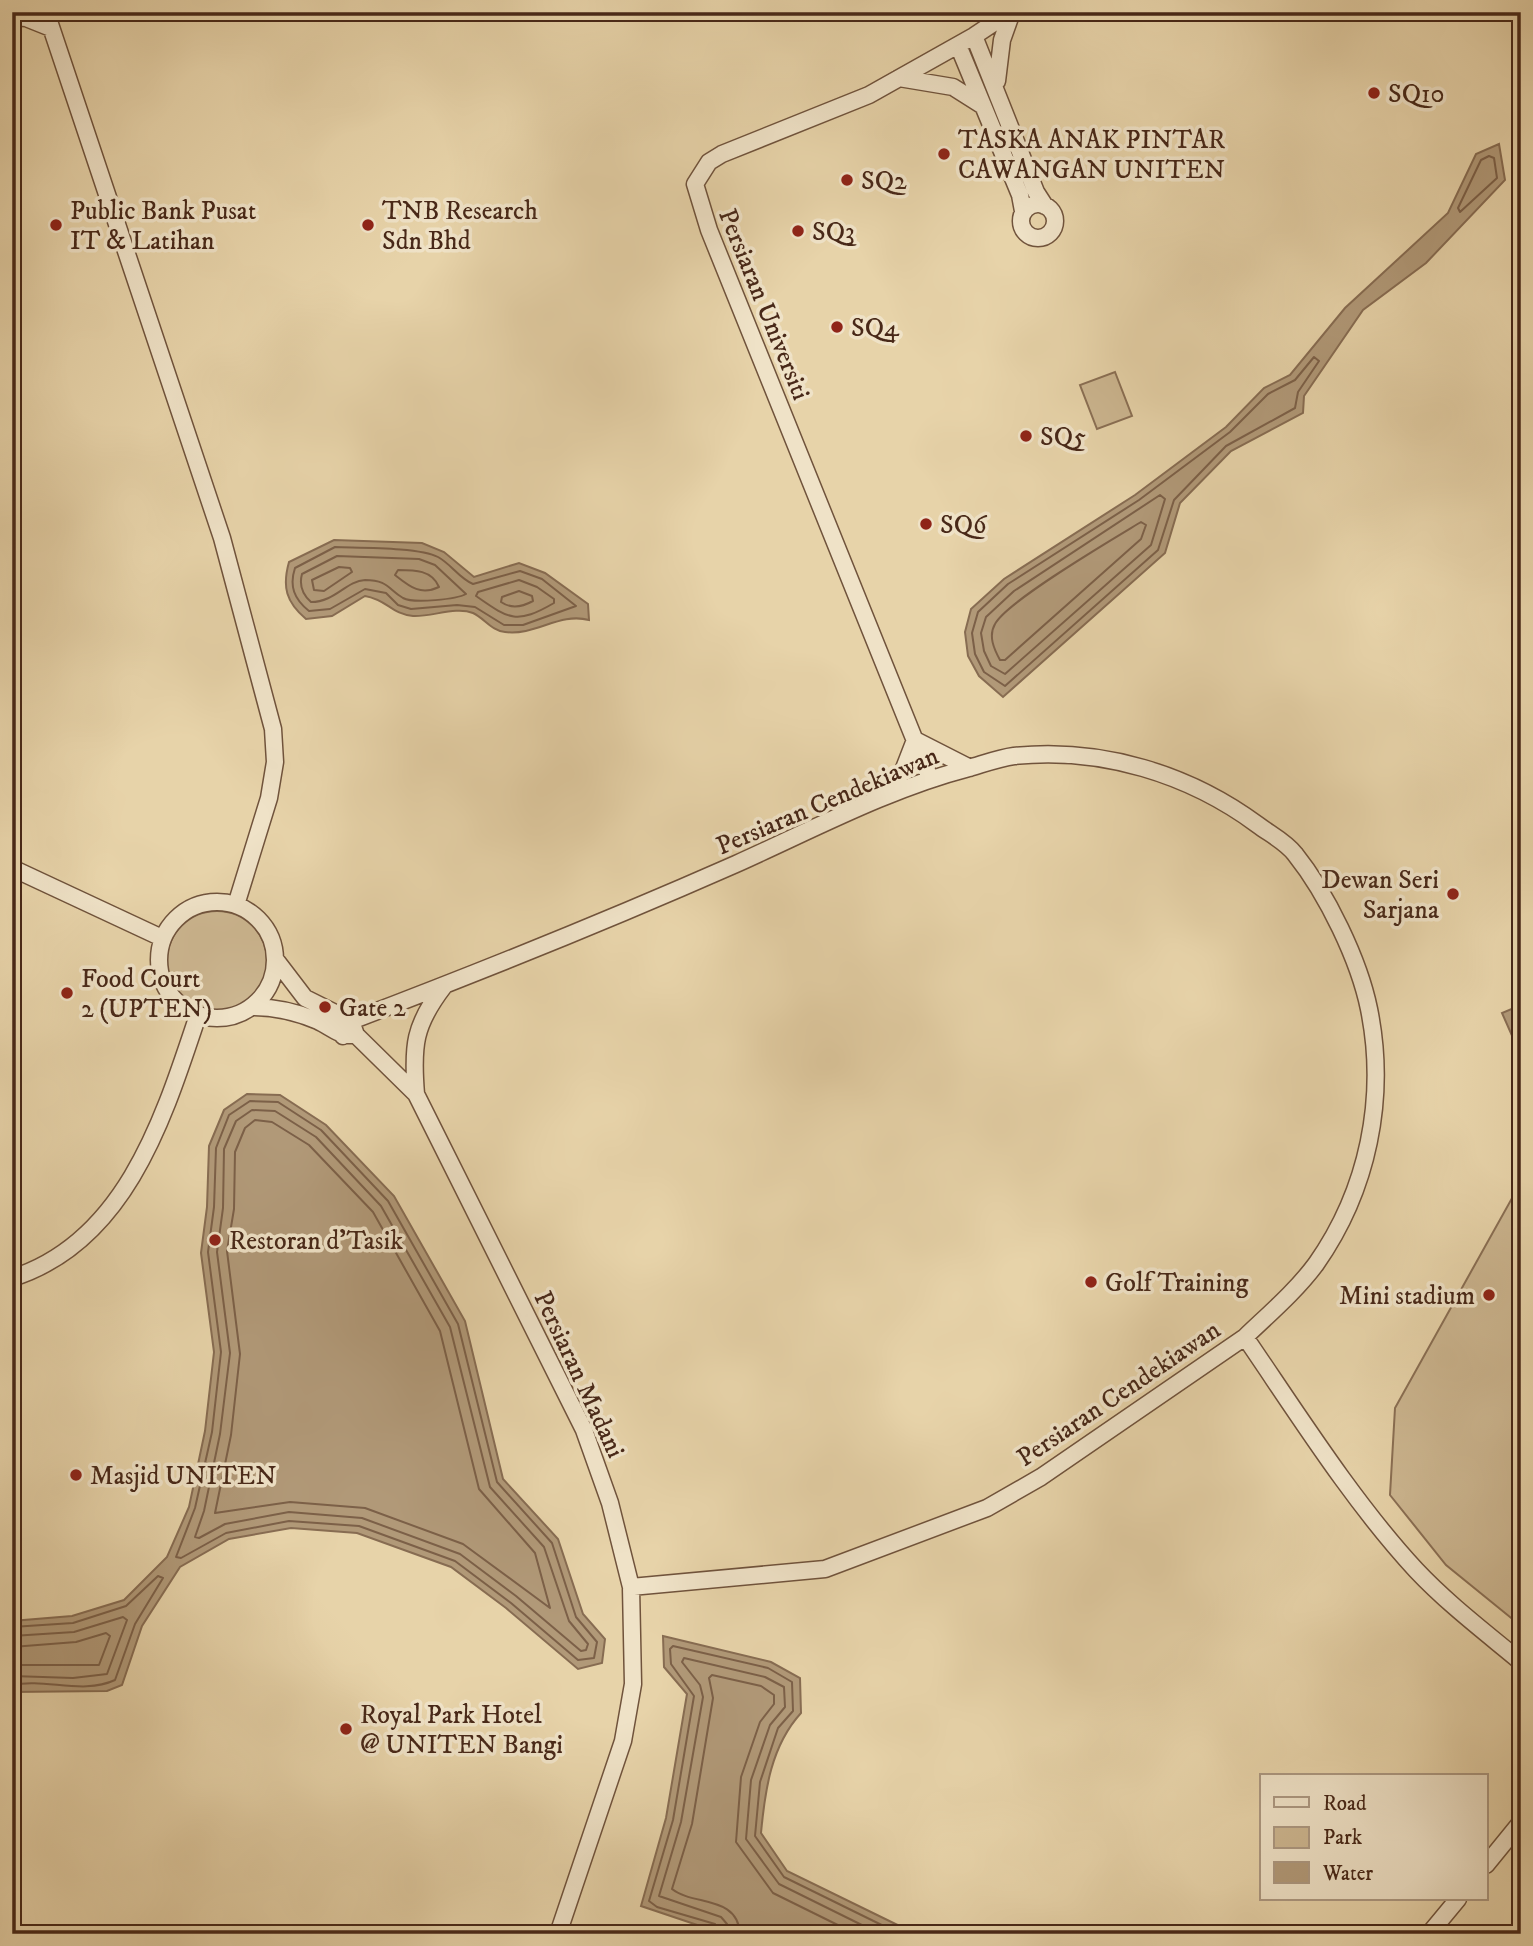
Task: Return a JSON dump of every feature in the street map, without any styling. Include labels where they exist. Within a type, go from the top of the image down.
[{"type":"street","name":"Persiaran Universiti","points":[[930,778],[709,230],[695,184],[709,162],[722,154],[869,95],[1011,12]]},
{"type":"street","points":[[996,88],[997,65],[1011,12]]},
{"type":"street","points":[[12,17],[48,20],[222,538],[273,729],[275,762],[269,798],[236,905]]},
{"type":"street","points":[[958,45],[985,107],[1023,211],[1020,222],[1025,233],[1042,238],[1052,231],[1055,220],[1036,192],[974,36]]},
{"type":"street","points":[[899,78],[953,87],[985,107]]},
{"type":"street","points":[[1023,211],[1033,204],[1045,206]]},
{"type":"street","points":[[880,800],[903,771],[915,740],[970,768]]},
{"type":"street","name":"Persiaran Cendekiawan","points":[[350,1031],[445,985],[692,883],[930,778],[1013,756],[1080,757],[1137,765],[1175,777],[1230,804],[1293,851],[1336,923],[1367,998],[1372,1026],[1376,1098],[1369,1146],[1348,1208],[1316,1263],[1245,1337],[1041,1477],[974,1513],[825,1569],[631,1587]]},
{"type":"street","points":[[12,869],[162,938]]},
{"type":"street","points":[[251,1007],[271,982],[276,960],[272,941],[262,923],[236,905],[217,902],[197,905],[180,914],[162,938],[158,958],[166,988],[180,1004],[198,1015],[230,1016],[251,1007],[278,1007],[350,1031]]},
{"type":"street","points":[[276,960],[305,998],[350,1031],[416,1094]]},
{"type":"street","points":[[416,1094],[413,1056],[416,1033],[425,1010],[445,985]]},
{"type":"street","points":[[12,1278],[74,1246],[108,1215],[166,1109],[198,1015]]},
{"type":"street","name":"Persiaran Madani","points":[[416,1094],[584,1430],[610,1503],[631,1587],[633,1684],[623,1741],[558,1934]]},
{"type":"street","points":[[1245,1337],[1332,1462],[1415,1569],[1456,1608],[1521,1662]]},
{"type":"street","points":[[1488,1863],[1521,1822]]},
{"type":"street","points":[[1429,1934],[1457,1900]]},
{"type":"green space","points":[[1115,372],[1132,416],[1097,429],[1080,385]]},
{"type":"green space","points":[[217,911],[236,915],[252,926],[263,942],[267,961],[263,980],[252,996],[236,1007],[217,1011],[198,1007],[182,996],[171,980],[167,961],[171,942],[182,926],[198,915]]},
{"type":"green space","name":"Mini stadium","points":[[1521,1182],[1521,1626],[1446,1565],[1390,1495],[1395,1408]]},
{"type":"water","points":[[1499,144],[1505,180],[1426,263],[1363,310],[1304,396],[1303,413],[1231,451],[1180,503],[1165,553],[1003,697],[979,676],[968,656],[965,632],[971,609],[1004,579],[1135,495],[1226,427],[1264,388],[1290,375],[1345,308],[1448,213],[1476,154]]},
{"type":"water","points":[[334,540],[422,543],[444,552],[474,577],[519,563],[545,573],[588,604],[589,620],[568,619],[527,631],[505,632],[466,611],[406,615],[365,596],[332,616],[306,619],[287,594],[289,562]]},
{"type":"water","points":[[1521,1005],[1521,1056],[1502,1013]]},
{"type":"water","points":[[247,1094],[280,1095],[326,1125],[394,1196],[465,1321],[503,1479],[558,1539],[583,1614],[605,1639],[602,1663],[578,1669],[506,1608],[451,1567],[357,1533],[291,1528],[229,1539],[180,1567],[142,1626],[122,1685],[107,1691],[12,1692],[12,1621],[72,1616],[124,1600],[167,1557],[189,1507],[205,1431],[214,1352],[201,1253],[207,1207],[209,1146],[224,1110]]},
{"type":"water","points":[[663,1636],[771,1662],[800,1678],[801,1713],[783,1740],[771,1769],[761,1833],[787,1871],[916,1934],[724,1934],[641,1906],[666,1818],[687,1694],[664,1667]]},
{"type":"place","name":"SQ10","points":[[1374,93]]},
{"type":"place","name":"TASKA ANAK PINTAR CAWANGAN UNITEN","points":[[944,154]]},
{"type":"place","name":"SQ2","points":[[847,180]]},
{"type":"place","name":"Public Bank Pusat IT & Latihan","points":[[56,225]]},
{"type":"place","name":"TNB Research Sdn Bhd","points":[[368,225]]},
{"type":"place","name":"SQ3","points":[[798,231]]},
{"type":"place","name":"SQ4","points":[[837,327]]},
{"type":"place","name":"SQ5","points":[[1026,436]]},
{"type":"place","name":"SQ6","points":[[926,524]]},
{"type":"place","name":"Dewan Seri Sarjana","points":[[1453,894]]},
{"type":"place","name":"Food Court 2 (UPTEN)","points":[[67,993]]},
{"type":"place","name":"Gate 2","points":[[325,1007]]},
{"type":"place","name":"Restoran d'Tasik","points":[[215,1240]]},
{"type":"place","name":"Golf Training","points":[[1091,1282]]},
{"type":"place","name":"Mini stadium","points":[[1489,1295]]},
{"type":"place","name":"Masjid UNITEN","points":[[76,1475]]},
{"type":"place","name":"Royal Park Hotel @ UNITEN Bangi","points":[[346,1729]]}]
